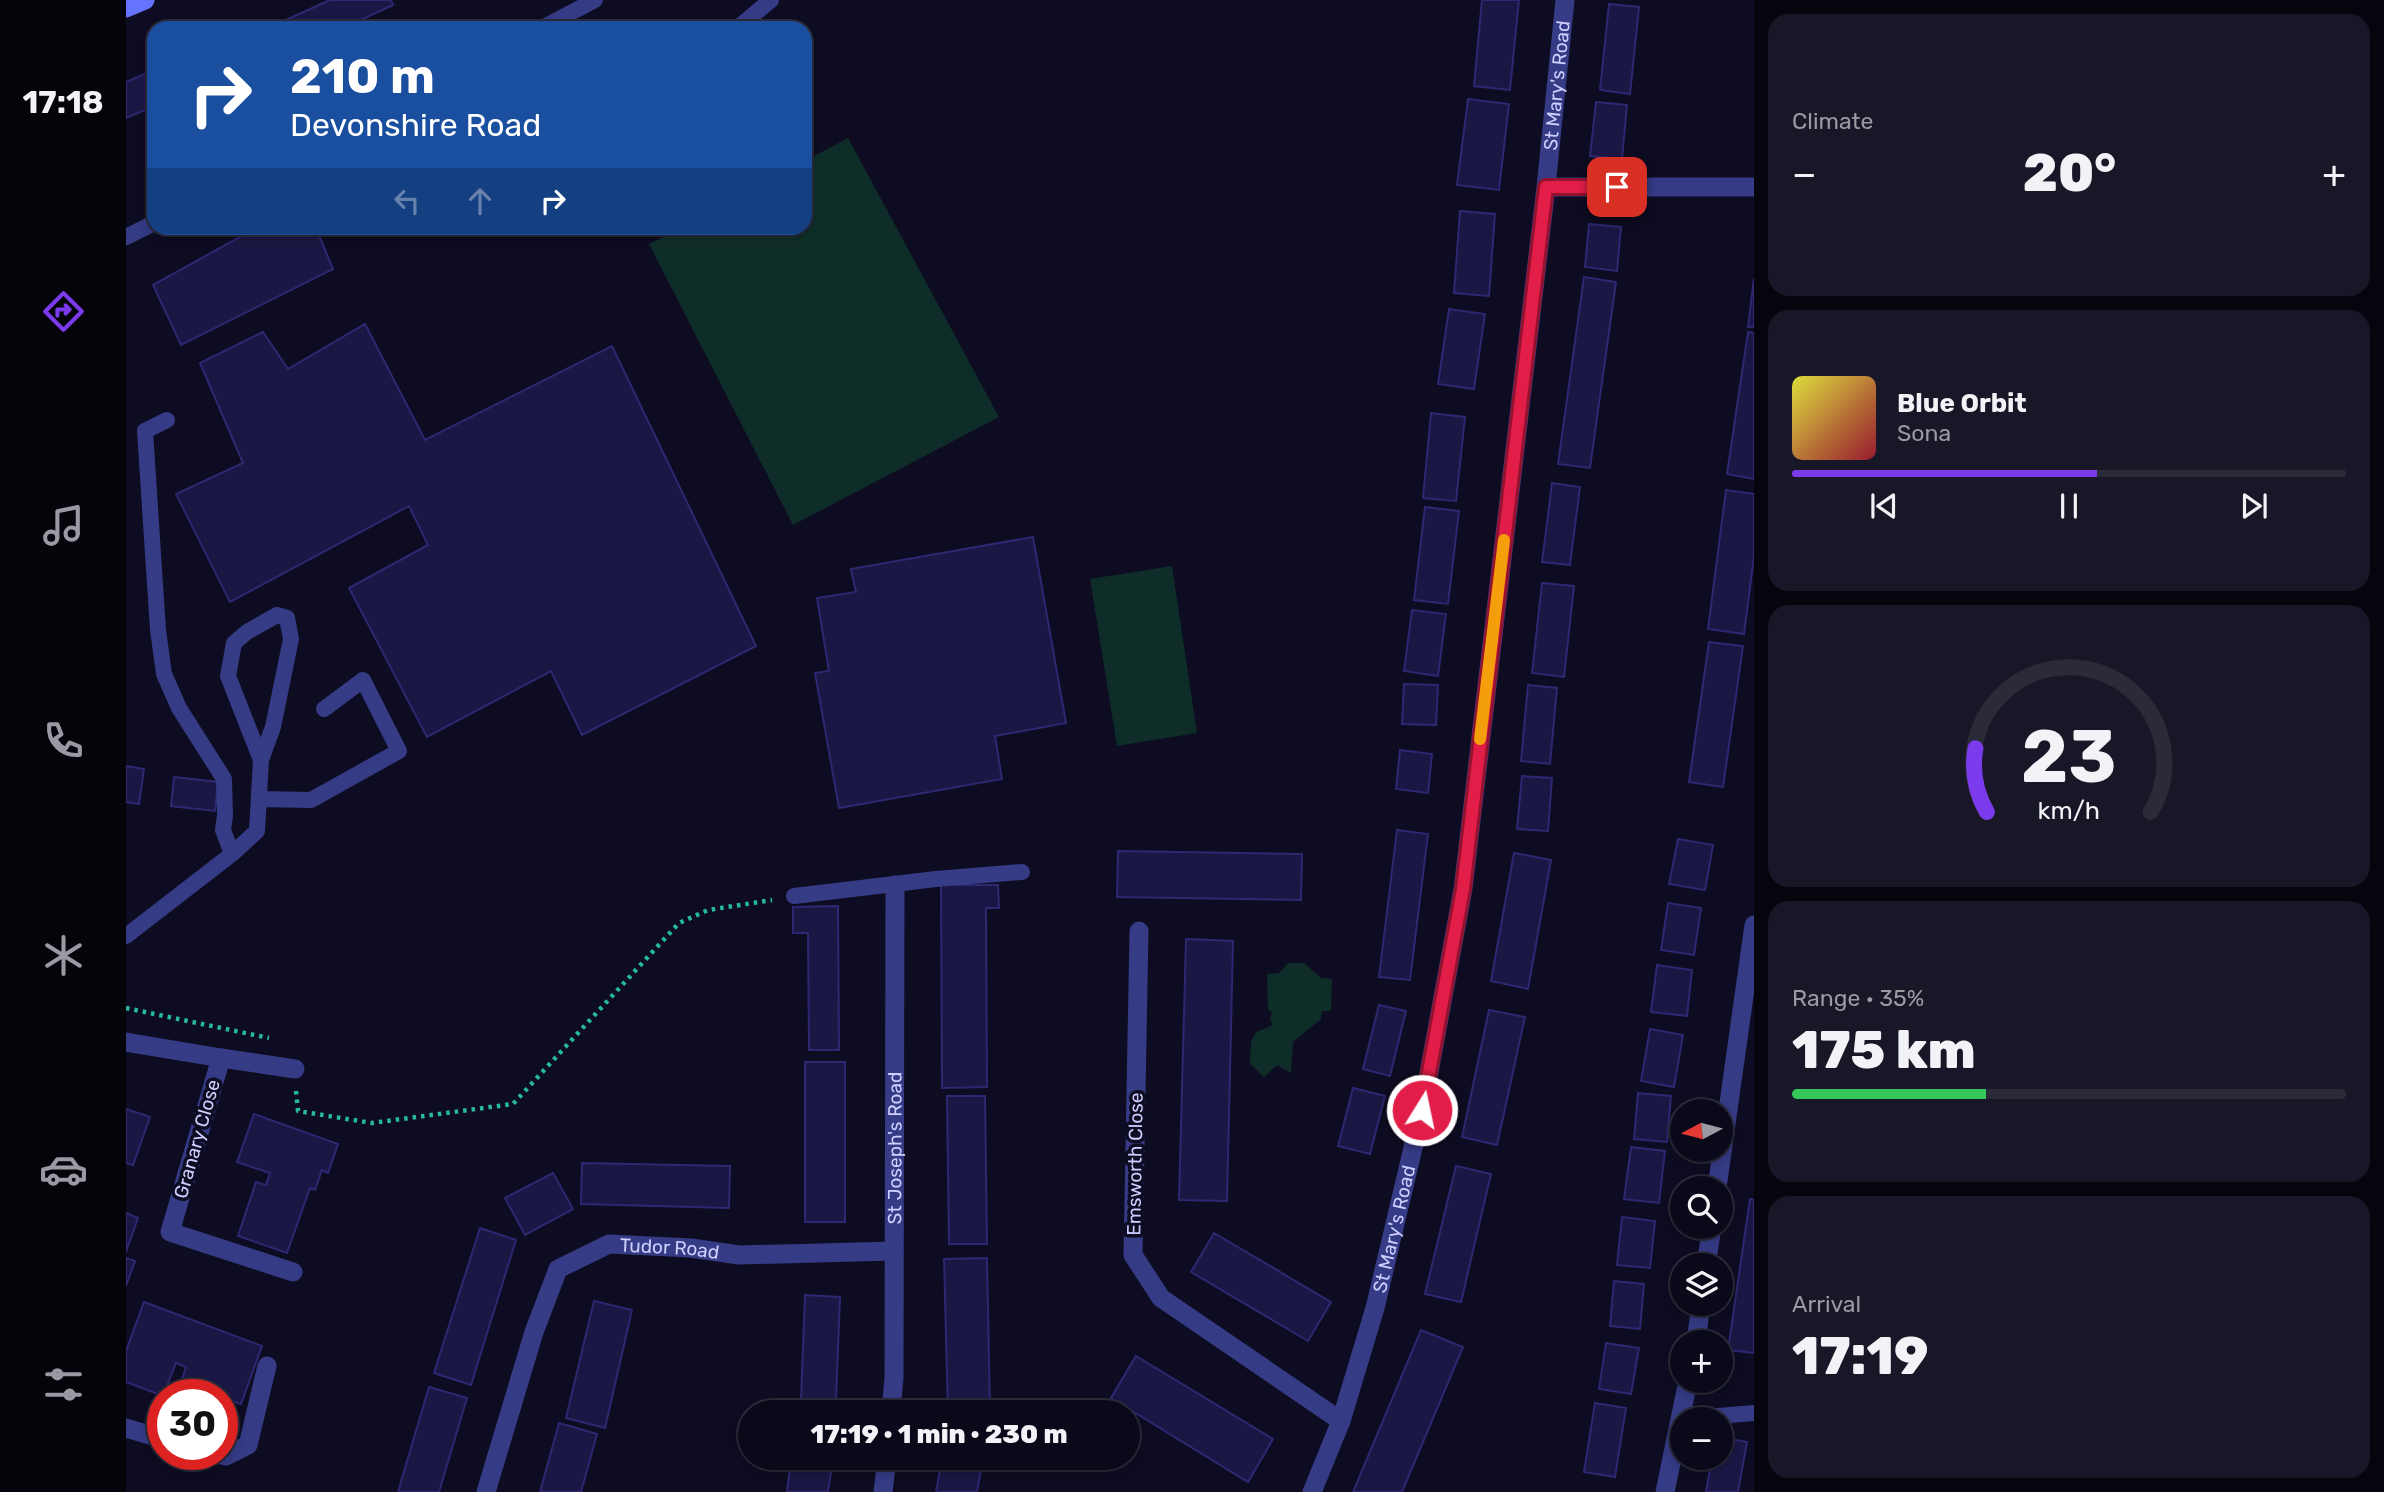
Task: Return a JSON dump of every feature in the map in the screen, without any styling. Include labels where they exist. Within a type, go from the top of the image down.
[{"type":"main road","points":[[126,8],[145,0]]},
{"type":"street","name":"St Mary's Road","points":[[1312,1492],[1341,1421],[1374,1308],[1422,1110],[1463,889],[1546,187],[1565,0]]},
{"type":"street","points":[[1546,187],[1754,187]]},
{"type":"street","name":"St Joseph's Road","points":[[892,1400],[895,884]]},
{"type":"street","points":[[1719,1176],[1754,925]]},
{"type":"street","name":"Emsworth Close","points":[[1139,931],[1133,1255],[1161,1298],[1341,1421]]},
{"type":"street","name":"Granary Close","points":[[126,1042],[221,1058],[170,1232],[293,1272]]},
{"type":"street","points":[[221,1058],[295,1069]]},
{"type":"street","name":"Tudor Road","points":[[486,1492],[534,1332],[558,1269],[610,1244],[691,1248],[738,1255],[894,1251]]},
{"type":"street","points":[[238,1450],[248,1445],[267,1366]]},
{"type":"street","points":[[126,1428],[147,1434]]},
{"type":"street","points":[[1665,1492],[1670,1469]]},
{"type":"street","points":[[883,1492],[886,1470]]},
{"type":"lane","points":[[555,21],[595,0]]},
{"type":"lane","points":[[746,21],[771,0]]},
{"type":"lane","points":[[126,237],[147,226]]},
{"type":"lane","points":[[167,420],[145,431],[162,663],[179,708],[224,779],[223,830],[232,854]]},
{"type":"lane","points":[[126,936],[232,854],[257,831],[261,760],[273,727],[291,639],[286,618],[276,615],[234,643],[228,676],[261,760]]},
{"type":"lane","points":[[259,799],[311,800],[399,751],[363,680],[324,709]]},
{"type":"lane","points":[[793,896],[936,878],[1022,872]]},
{"type":"lane","points":[[1733,1415],[1754,1413]]},
{"type":"path","points":[[126,1008],[296,1044],[298,1111],[372,1123],[513,1104],[679,923],[708,910],[793,896]]},
{"type":"green space","points":[[848,138],[999,417],[793,525],[649,244],[666,235],[812,235],[812,157]]},
{"type":"green space","points":[[1172,566],[1197,733],[1117,746],[1090,579]]},
{"type":"green space","points":[[1288,963],[1304,963],[1321,978],[1332,979],[1331,1011],[1322,1011],[1321,1019],[1293,1042],[1291,1073],[1277,1065],[1264,1077],[1250,1063],[1251,1042],[1256,1032],[1273,1025],[1270,1019],[1272,1013],[1268,1009],[1267,974],[1279,973]]},
{"type":"building","points":[[330,0],[391,0],[393,5],[358,21],[284,21]]},
{"type":"building","points":[[1482,0],[1519,0],[1510,90],[1474,86]]},
{"type":"building","points":[[1609,4],[1639,7],[1630,94],[1600,90]]},
{"type":"building","points":[[147,73],[147,109],[126,118],[126,82]]},
{"type":"building","points":[[1468,99],[1509,104],[1499,190],[1457,185]]},
{"type":"building","points":[[1596,102],[1627,105],[1622,159],[1590,156]]},
{"type":"building","points":[[1460,211],[1495,214],[1489,296],[1454,293]]},
{"type":"building","points":[[1589,224],[1621,227],[1617,271],[1585,267]]},
{"type":"building","points":[[243,235],[319,235],[333,269],[181,345],[153,285]]},
{"type":"building","points":[[1584,277],[1616,282],[1590,468],[1558,464]]},
{"type":"building","points":[[1754,278],[1754,327],[1748,327]]},
{"type":"building","points":[[1449,309],[1485,314],[1474,389],[1438,384]]},
{"type":"building","points":[[365,324],[425,440],[612,346],[756,646],[582,735],[551,671],[427,737],[349,588],[428,545],[409,506],[230,602],[176,494],[243,463],[200,363],[263,332],[288,369]]},
{"type":"building","points":[[1748,332],[1754,333],[1754,479],[1727,474]]},
{"type":"building","points":[[1431,413],[1465,417],[1456,501],[1423,498]]},
{"type":"building","points":[[1552,483],[1580,487],[1570,565],[1542,562]]},
{"type":"building","points":[[1726,490],[1754,494],[1754,556],[1744,634],[1708,629]]},
{"type":"building","points":[[1425,507],[1459,511],[1448,604],[1414,600]]},
{"type":"building","points":[[1033,537],[1066,723],[995,736],[1002,779],[839,808],[815,673],[829,671],[817,598],[856,592],[851,569]]},
{"type":"building","points":[[1542,583],[1574,586],[1564,677],[1532,673]]},
{"type":"building","points":[[1412,610],[1446,614],[1438,676],[1404,671]]},
{"type":"building","points":[[1709,642],[1743,646],[1723,787],[1689,782]]},
{"type":"building","points":[[1404,684],[1438,685],[1436,725],[1402,724]]},
{"type":"building","points":[[1528,685],[1557,688],[1550,764],[1521,761]]},
{"type":"building","points":[[1400,750],[1432,754],[1428,793],[1396,789]]},
{"type":"building","points":[[126,766],[144,769],[139,804],[126,802]]},
{"type":"building","points":[[1522,776],[1552,778],[1548,831],[1517,829]]},
{"type":"building","points":[[174,777],[218,782],[215,811],[171,806]]},
{"type":"building","points":[[1397,830],[1428,834],[1410,980],[1379,977]]},
{"type":"building","points":[[1678,839],[1713,845],[1705,890],[1669,884]]},
{"type":"building","points":[[1118,851],[1302,854],[1301,900],[1117,897]]},
{"type":"building","points":[[1514,853],[1551,860],[1528,989],[1491,981]]},
{"type":"building","points":[[941,885],[998,885],[999,908],[986,908],[987,1087],[942,1088]]},
{"type":"building","points":[[1668,903],[1701,908],[1694,955],[1661,950]]},
{"type":"building","points":[[838,906],[839,1050],[809,1050],[808,933],[793,933],[793,907]]},
{"type":"building","points":[[1186,939],[1233,941],[1227,1201],[1179,1200]]},
{"type":"building","points":[[1657,965],[1692,970],[1687,1016],[1651,1012]]},
{"type":"building","points":[[1379,1005],[1406,1011],[1390,1076],[1363,1069]]},
{"type":"building","points":[[1489,1010],[1525,1017],[1497,1145],[1462,1137]]},
{"type":"building","points":[[1650,1029],[1683,1035],[1674,1087],[1641,1081]]},
{"type":"building","points":[[805,1062],[845,1062],[845,1222],[805,1222]]},
{"type":"building","points":[[1353,1088],[1385,1096],[1370,1154],[1338,1146]]},
{"type":"building","points":[[1638,1093],[1671,1096],[1667,1142],[1634,1139]]},
{"type":"building","points":[[947,1096],[985,1096],[987,1244],[949,1244]]},
{"type":"building","points":[[126,1109],[150,1117],[133,1165],[126,1163]]},
{"type":"building","points":[[254,1114],[338,1144],[328,1173],[322,1170],[315,1190],[310,1188],[287,1253],[238,1236],[256,1182],[266,1185],[270,1173],[237,1162]]},
{"type":"building","points":[[1631,1147],[1665,1151],[1659,1203],[1624,1199]]},
{"type":"building","points":[[582,1163],[730,1166],[729,1208],[581,1204]]},
{"type":"building","points":[[1456,1166],[1491,1174],[1461,1302],[1425,1294]]},
{"type":"building","points":[[553,1173],[573,1209],[525,1235],[505,1198]]},
{"type":"building","points":[[1750,1199],[1754,1200],[1754,1353],[1733,1351],[1733,1316]]},
{"type":"building","points":[[126,1213],[138,1218],[126,1252]]},
{"type":"building","points":[[1622,1217],[1655,1221],[1650,1268],[1617,1265]]},
{"type":"building","points":[[480,1228],[516,1240],[471,1385],[434,1373]]},
{"type":"building","points":[[1214,1233],[1331,1302],[1308,1341],[1191,1272]]},
{"type":"building","points":[[126,1258],[135,1261],[126,1286]]},
{"type":"building","points":[[987,1258],[990,1400],[948,1400],[944,1259]]},
{"type":"building","points":[[1614,1281],[1644,1284],[1640,1329],[1610,1326]]},
{"type":"building","points":[[805,1295],[840,1297],[836,1400],[801,1399]]},
{"type":"building","points":[[594,1301],[632,1310],[605,1428],[566,1418]]},
{"type":"building","points":[[144,1302],[262,1346],[241,1404],[238,1403],[238,1379],[182,1379],[186,1367],[176,1363],[170,1379],[147,1379],[147,1390],[126,1382],[126,1351]]},
{"type":"building","points":[[1421,1330],[1463,1347],[1402,1492],[1353,1492]]},
{"type":"building","points":[[1606,1343],[1639,1348],[1631,1394],[1599,1389]]},
{"type":"building","points":[[1136,1356],[1273,1439],[1248,1482],[1140,1416],[1140,1400],[1111,1398]]},
{"type":"building","points":[[429,1387],[467,1398],[439,1492],[398,1492]]},
{"type":"building","points":[[1595,1403],[1626,1408],[1615,1477],[1584,1472]]},
{"type":"building","points":[[559,1423],[597,1434],[581,1492],[540,1492]]},
{"type":"building","points":[[1733,1439],[1747,1442],[1738,1492],[1706,1492],[1710,1470],[1733,1470]]},
{"type":"building","points":[[790,1470],[831,1470],[828,1492],[787,1492]]},
{"type":"building","points":[[940,1470],[981,1470],[977,1492],[936,1492]]},
{"type":"slow traffic","points":[[1480,739],[1504,540]]},
{"type":"route","points":[[1422,1110],[1463,889],[1546,187],[1617,187]]}]
